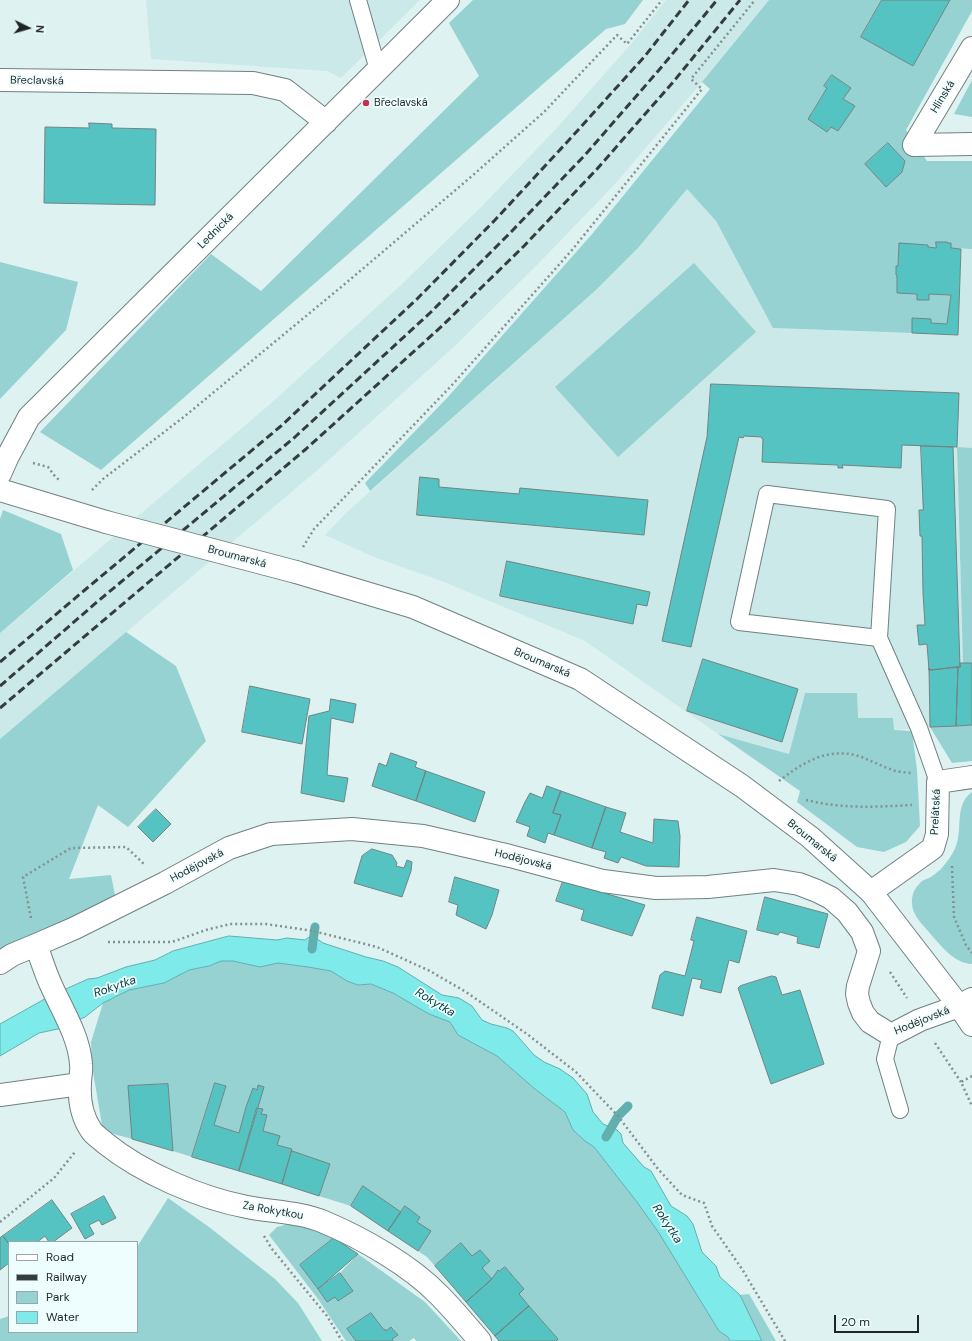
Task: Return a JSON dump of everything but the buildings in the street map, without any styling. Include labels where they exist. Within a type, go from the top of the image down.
[{"type":"street","name":"Lednická","points":[[4,465],[29,417],[448,0]]},
{"type":"street","name":"Hlinská","points":[[972,48],[914,145],[972,144]]},
{"type":"street","name":"Břeclavská","points":[[0,80],[252,83],[285,90],[326,122]]},
{"type":"street","name":"Broumarská","points":[[0,490],[106,522],[296,572],[414,607],[580,679],[742,786],[810,837],[871,892],[966,1003],[972,1025]]},
{"type":"street","name":"Prelátská","points":[[871,892],[933,848],[936,834],[938,782],[972,777]]},
{"type":"street","name":"Hodějovská","points":[[0,963],[12,955],[165,883],[229,848],[271,834],[352,829],[423,836],[510,856],[604,881],[656,888],[708,887],[774,880],[799,884],[831,898],[846,912],[862,932],[869,951],[857,994],[863,1014],[870,1022],[891,1035],[920,1020],[966,1003]]},
{"type":"street","name":"Za Rokytkou","points":[[36,945],[79,1051],[82,1065],[80,1084],[81,1105],[91,1131],[118,1154],[192,1192],[245,1207],[303,1216],[323,1222],[379,1249],[418,1277],[438,1294],[480,1341]]},
{"type":"street","points":[[0,1095],[80,1084]]},
{"type":"lane","points":[[358,0],[378,70]]},
{"type":"lane","points":[[878,638],[739,622],[767,494],[887,510],[878,638],[919,728],[938,782]]},
{"type":"lane","points":[[891,1035],[886,1058],[900,1110]]},
{"type":"path","points":[[96,494],[90,492],[103,479],[185,416],[340,288],[484,165],[544,112],[617,35],[627,44],[662,0]]},
{"type":"path","points":[[302,551],[314,529],[453,384],[572,250],[702,89],[691,79],[755,0]]},
{"type":"path","points":[[4,465],[48,467],[63,483]]},
{"type":"path","points":[[777,782],[798,766],[816,757],[828,754],[855,755],[892,770],[920,775],[938,782]]},
{"type":"path","points":[[36,945],[23,877],[72,848],[126,847],[165,883]]},
{"type":"path","points":[[104,942],[172,942],[206,930],[230,924],[266,924],[313,931],[377,947],[430,971],[466,992],[527,1034],[576,1072],[618,1116],[658,1169],[682,1195],[704,1203],[712,1226],[742,1269],[785,1341]]},
{"type":"path","points":[[972,1076],[961,1082],[972,1106]]},
{"type":"path","points":[[0,1222],[54,1178],[91,1131]]},
{"type":"path","points":[[245,1207],[272,1249],[327,1316],[342,1341]]},
{"type":"shaded area","points":[[146,0],[420,0],[341,78],[327,71],[151,59]]},
{"type":"shaded area","points":[[666,0],[769,0],[702,82],[614,185],[540,262],[458,343],[321,467],[0,739],[0,633],[268,406],[402,284],[483,205],[555,130],[631,44]]},
{"type":"shaded area","points":[[687,189],[716,221],[774,328],[958,335],[961,249],[972,249],[972,448],[957,448],[963,663],[960,663],[958,667],[956,726],[894,730],[893,718],[858,718],[805,693],[789,754],[718,734],[585,641],[444,582],[374,557],[325,535],[346,513],[597,289],[638,248]]},
{"type":"green space","points":[[473,0],[643,0],[625,24],[606,29],[101,470],[40,432],[211,254],[261,291],[479,76],[449,23]]},
{"type":"green space","points":[[769,0],[882,0],[861,37],[913,66],[950,0],[972,0],[972,11],[906,130],[927,161],[972,161],[972,249],[951,248],[951,244],[947,242],[936,243],[936,248],[928,247],[928,245],[899,244],[898,266],[896,266],[897,292],[917,294],[917,300],[929,300],[929,294],[951,295],[947,324],[931,323],[930,319],[912,318],[912,333],[773,328],[716,221],[687,189],[638,248],[597,289],[370,491],[365,483],[447,398],[593,233],[710,89],[702,82]],"holes":[[[832,75],[851,88],[843,99],[855,106],[838,131],[831,127],[827,132],[811,113],[827,88],[824,86]],[[888,143],[905,161],[902,172],[886,187],[865,164]]]},
{"type":"green space","points":[[972,80],[972,117],[954,114]]},
{"type":"green space","points":[[0,262],[78,282],[66,330],[0,399]]},
{"type":"green space","points":[[694,263],[756,332],[618,457],[555,387]]},
{"type":"green space","points":[[957,447],[972,448],[972,663],[963,663]]},
{"type":"green space","points":[[3,510],[61,534],[73,570],[0,633],[0,519]]},
{"type":"green space","points":[[126,632],[176,666],[206,741],[128,827],[98,805],[69,879],[111,875],[116,900],[0,957],[0,739]]},
{"type":"green space","points":[[805,693],[857,693],[858,718],[893,718],[894,730],[912,731],[917,770],[920,826],[906,842],[884,852],[857,847],[797,802],[800,791],[718,734],[789,754]]},
{"type":"green space","points":[[972,725],[972,761],[952,763],[930,727]]},
{"type":"green space","points":[[972,792],[972,964],[960,961],[950,955],[941,946],[918,919],[912,907],[912,898],[915,889],[923,881],[941,869],[948,861],[958,839],[963,803],[966,797]]},
{"type":"green space","points":[[221,961],[233,961],[260,967],[278,963],[308,967],[331,971],[347,981],[358,985],[371,984],[393,993],[429,1014],[450,1022],[458,1035],[497,1056],[535,1089],[565,1112],[573,1130],[594,1147],[659,1233],[719,1331],[728,1337],[730,1341],[556,1341],[558,1339],[519,1294],[524,1289],[505,1267],[499,1271],[498,1270],[492,1279],[482,1268],[490,1261],[480,1250],[472,1256],[461,1243],[435,1266],[427,1257],[418,1251],[430,1231],[417,1222],[420,1216],[405,1207],[401,1212],[363,1186],[351,1206],[319,1196],[329,1164],[292,1151],[292,1149],[277,1145],[263,1131],[267,1116],[261,1114],[262,1109],[257,1108],[258,1086],[257,1090],[253,1089],[246,1107],[239,1133],[214,1125],[226,1086],[215,1083],[192,1157],[173,1151],[168,1084],[132,1139],[103,1131],[92,1066],[91,1042],[103,1003],[129,990],[164,983],[189,970],[209,966]]},
{"type":"green space","points":[[168,1198],[209,1227],[275,1279],[298,1303],[322,1341],[0,1341],[0,1319],[8,1316],[8,1333],[138,1333],[138,1245]]},
{"type":"green space","points":[[288,1224],[307,1226],[334,1238],[300,1265],[327,1302],[335,1297],[338,1301],[353,1291],[340,1273],[358,1254],[425,1302],[461,1341],[416,1341],[414,1338],[409,1341],[393,1341],[392,1339],[398,1335],[392,1327],[386,1331],[384,1330],[371,1313],[348,1329],[356,1341],[346,1341],[318,1299],[269,1235],[277,1227]]},
{"type":"green space","points":[[749,1294],[776,1341],[762,1341],[760,1339],[740,1295]]},
{"type":"water","name":"Rokytka","points":[[229,936],[277,940],[287,938],[305,940],[309,937],[316,938],[323,943],[398,967],[442,995],[459,998],[472,1006],[482,1020],[513,1031],[534,1055],[573,1078],[587,1094],[593,1112],[603,1124],[617,1130],[621,1134],[623,1143],[644,1167],[651,1171],[671,1206],[687,1216],[693,1224],[702,1252],[716,1266],[720,1277],[740,1295],[762,1341],[730,1341],[728,1337],[719,1331],[659,1233],[594,1147],[573,1130],[565,1112],[535,1089],[497,1056],[458,1035],[450,1022],[429,1014],[393,993],[371,984],[358,985],[347,981],[331,971],[308,967],[278,963],[260,967],[233,961],[221,961],[209,966],[189,970],[164,983],[129,990],[103,1003],[85,1017],[58,1029],[39,1033],[0,1056],[0,1024],[50,996],[88,979],[97,978],[126,967],[155,960],[173,951]]},
{"type":"waterway","points":[[312,949],[315,927]]},
{"type":"waterway","points":[[606,1137],[618,1116],[628,1106]]},
{"type":"railway","points":[[0,662],[281,426],[417,299],[495,220],[569,140],[645,56],[689,0]]},
{"type":"railway","points":[[0,686],[97,602],[295,437],[431,312],[585,155],[659,70],[717,0]]},
{"type":"railway","points":[[0,708],[306,449],[442,326],[524,246],[597,169],[674,81],[740,0]]},
{"type":"place","name":"Břeclavská","points":[[366,103]]}]
